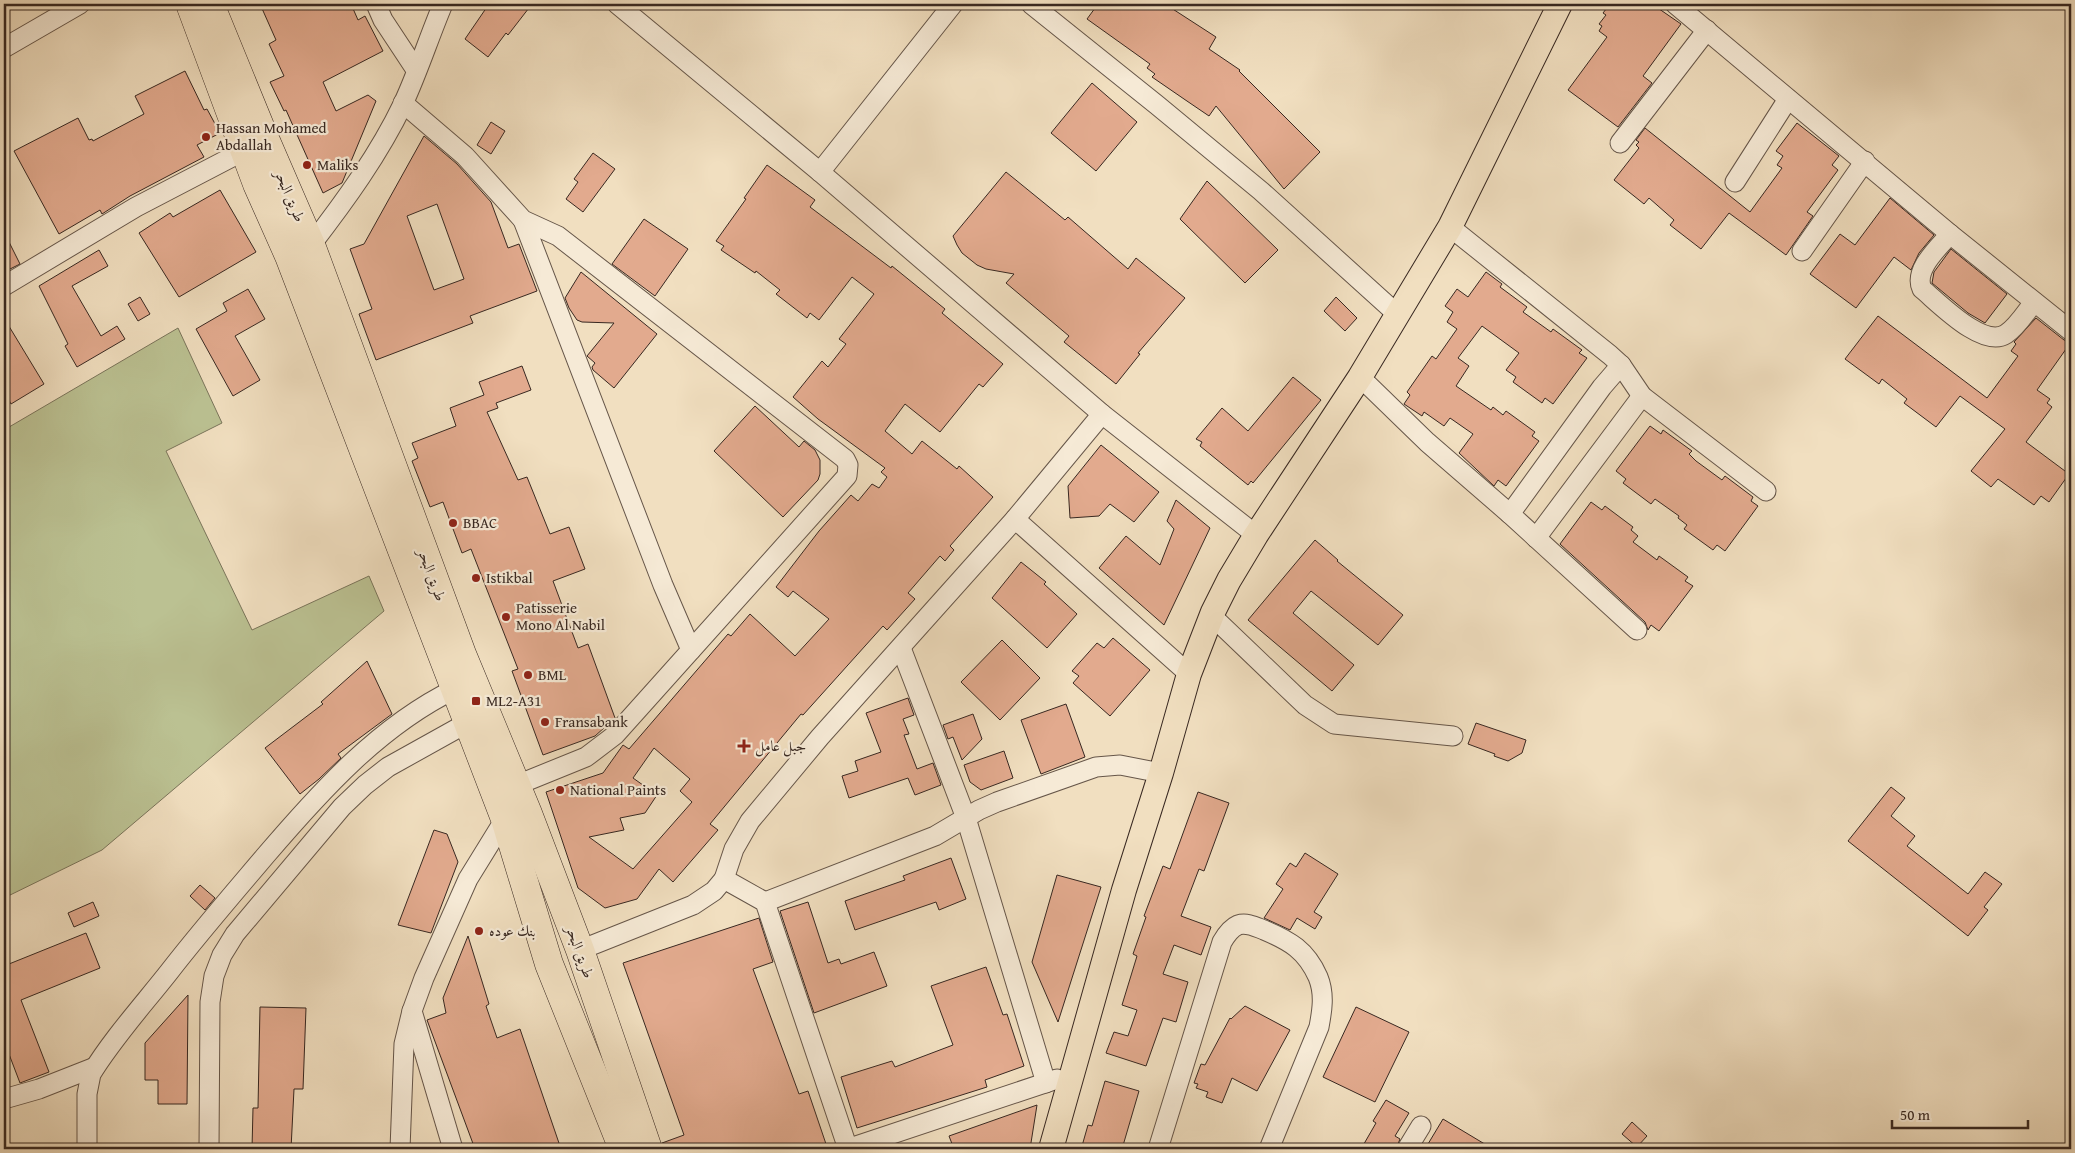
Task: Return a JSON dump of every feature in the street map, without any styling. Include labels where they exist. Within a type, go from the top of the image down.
[{"type":"highway","name":"طريق البحر","points":[[209,5],[296,273],[505,819],[550,964],[623,1149]]},
{"type":"highway","name":"طريق البحر","points":[[255,145],[311,246],[462,654],[517,785],[580,950],[648,1149]]},
{"type":"main road","points":[[1052,1149],[1124,890],[1161,773],[1189,674],[1212,616],[1229,580],[1256,535],[1360,377],[1450,227],[1560,4]]},
{"type":"street","points":[[4,48],[80,4]]},
{"type":"street","points":[[376,4],[383,20],[416,70]]},
{"type":"street","points":[[311,246],[340,208],[403,104],[443,4]]},
{"type":"street","points":[[617,4],[820,172],[1102,414],[1256,535]]},
{"type":"street","points":[[820,172],[953,4]]},
{"type":"street","points":[[1031,4],[1158,105],[1261,191],[1397,314]]},
{"type":"street","points":[[1675,4],[1950,234],[2071,331]]},
{"type":"street","points":[[1620,143],[1707,30]]},
{"type":"street","points":[[1735,182],[1788,99]]},
{"type":"street","points":[[403,104],[465,156],[523,220],[663,585],[691,650]]},
{"type":"street","points":[[4,286],[136,207],[255,145]]},
{"type":"street","points":[[1802,251],[1865,161]]},
{"type":"street","points":[[517,785],[586,757],[615,735],[847,476],[848,465],[846,459],[558,236],[523,220]]},
{"type":"street","points":[[1450,227],[1621,365],[1642,396],[1766,492]]},
{"type":"street","points":[[1950,234],[1926,264],[1921,274],[1920,283],[1922,289],[1955,316],[1984,336],[1998,338],[2011,330],[2034,302]]},
{"type":"street","points":[[1510,514],[1602,387],[1621,365]]},
{"type":"street","points":[[1360,377],[1427,442],[1510,514],[1637,630]]},
{"type":"street","points":[[1536,538],[1642,396]]},
{"type":"street","points":[[580,950],[693,905],[714,891],[724,879],[734,849],[750,821],[820,736],[1015,519],[1102,414]]},
{"type":"street","points":[[1015,519],[1189,674]]},
{"type":"street","points":[[1212,616],[1305,704],[1334,724],[1453,736]]},
{"type":"street","points":[[901,648],[966,818],[1046,1083]]},
{"type":"street","points":[[87,1149],[88,1082],[95,1067],[206,925],[321,792],[343,770],[400,722],[426,703],[454,689]]},
{"type":"street","points":[[209,1149],[210,1002],[214,976],[222,955],[235,934],[342,807],[365,785],[396,762],[467,723]]},
{"type":"street","points":[[765,902],[919,843],[947,830],[997,802],[1096,767],[1120,765],[1161,773]]},
{"type":"street","points":[[400,1149],[404,1044],[412,1012],[424,978],[468,879],[505,819]]},
{"type":"street","points":[[724,879],[765,902],[848,1149],[1073,1074]]},
{"type":"street","points":[[1158,1149],[1222,942],[1232,929],[1238,925],[1247,924],[1293,944],[1311,964],[1318,978],[1322,994],[1322,1011],[1319,1027],[1269,1149]]},
{"type":"street","points":[[412,1012],[453,1149]]},
{"type":"street","points":[[4,1099],[39,1089],[95,1067]]},
{"type":"street","points":[[1407,1149],[1421,1126]]},
{"type":"green space","points":[[178,328],[222,423],[166,451],[252,630],[369,576],[384,611],[102,850],[4,898],[4,430]]},
{"type":"building","points":[[260,4],[351,4],[358,20],[365,16],[383,51],[323,82],[336,111],[368,95],[376,101],[342,183],[323,193],[286,110],[284,111],[270,82],[284,76],[269,44],[276,40]]},
{"type":"building","points":[[489,4],[532,4],[488,57],[465,39]]},
{"type":"building","points":[[1098,4],[1165,4],[1216,37],[1209,49],[1240,70],[1320,152],[1284,189],[1216,106],[1209,116],[1152,77],[1155,74],[1147,68],[1150,64],[1087,19]]},
{"type":"building","points":[[1610,4],[1652,4],[1681,24],[1643,76],[1652,83],[1618,127],[1568,90],[1607,37],[1599,31],[1602,26],[1599,24],[1606,15],[1603,13]]},
{"type":"building","points":[[185,71],[204,110],[207,109],[220,133],[197,145],[204,157],[130,196],[102,214],[100,210],[59,234],[14,151],[78,118],[89,140],[92,139],[93,141],[144,114],[135,96]]},
{"type":"building","points":[[1092,83],[1137,122],[1096,171],[1051,133]]},
{"type":"building","points":[[491,122],[505,131],[491,154],[477,145]]},
{"type":"building","points":[[1797,123],[1839,156],[1832,165],[1838,170],[1807,212],[1813,216],[1786,255],[1729,213],[1701,249],[1670,225],[1674,220],[1649,198],[1644,204],[1614,180],[1639,148],[1636,145],[1639,142],[1636,140],[1645,128],[1750,212],[1782,168],[1777,165],[1783,156],[1776,151]]},
{"type":"building","points":[[424,136],[457,164],[491,202],[508,248],[519,244],[537,291],[470,316],[473,323],[376,360],[359,314],[372,309],[350,249],[364,244]],"holes":[[[437,204],[464,279],[434,290],[407,216]]]},
{"type":"building","points":[[593,153],[615,169],[583,212],[566,199],[578,182],[574,179]]},
{"type":"building","points":[[767,165],[815,200],[810,207],[891,268],[892,266],[945,309],[942,313],[1003,364],[983,387],[979,384],[940,432],[905,404],[885,431],[912,454],[922,441],[957,469],[959,466],[993,497],[950,546],[954,550],[945,561],[940,556],[908,593],[915,599],[887,630],[883,626],[803,715],[801,714],[710,824],[718,830],[673,882],[659,869],[637,899],[605,908],[578,888],[546,792],[603,773],[623,745],[629,749],[728,634],[731,636],[750,614],[795,656],[829,619],[793,591],[788,597],[776,587],[819,531],[851,495],[858,501],[872,484],[879,488],[887,477],[881,472],[885,468],[818,419],[793,397],[822,361],[828,367],[846,344],[839,339],[874,294],[852,277],[819,320],[810,313],[807,318],[776,294],[780,290],[756,271],[755,273],[721,250],[724,246],[716,241],[746,199],[744,198]],"holes":[[[654,748],[690,779],[680,791],[692,802],[633,869],[589,837],[624,830],[620,818],[645,813],[657,795],[633,778]]]},
{"type":"building","points":[[1006,172],[1065,220],[1068,217],[1128,269],[1136,258],[1185,298],[1138,353],[1140,354],[1116,384],[1064,342],[1069,336],[1006,283],[1014,274],[986,269],[977,265],[962,253],[957,245],[953,236]]},
{"type":"building","points":[[1207,181],[1278,250],[1245,283],[1180,219]]},
{"type":"building","points":[[220,190],[256,252],[179,297],[139,233],[170,213],[173,217]]},
{"type":"building","points":[[1890,198],[1934,235],[1919,253],[1911,270],[1894,257],[1856,308],[1810,274],[1840,234],[1855,245]]},
{"type":"building","points":[[644,219],[688,249],[655,296],[612,264]]},
{"type":"building","points":[[4,232],[20,264],[4,272]]},
{"type":"building","points":[[1951,249],[2007,294],[1985,323],[1968,313],[1932,283],[1934,272]]},
{"type":"building","points":[[99,250],[108,266],[72,286],[101,336],[117,326],[125,339],[77,367],[65,346],[68,344],[39,286]]},
{"type":"building","points":[[581,272],[657,334],[614,388],[593,370],[592,367],[595,363],[587,356],[614,323],[582,322],[577,320],[565,298]]},
{"type":"building","points":[[1486,272],[1502,284],[1500,287],[1527,307],[1523,312],[1551,332],[1553,329],[1582,350],[1579,353],[1587,358],[1553,404],[1545,398],[1542,403],[1513,382],[1516,377],[1506,370],[1519,353],[1482,326],[1458,358],[1469,366],[1456,386],[1491,410],[1493,407],[1503,415],[1506,411],[1535,432],[1532,436],[1539,441],[1506,486],[1498,480],[1494,486],[1459,453],[1473,434],[1450,418],[1444,426],[1424,412],[1422,416],[1404,404],[1410,395],[1407,392],[1432,356],[1436,359],[1457,329],[1447,322],[1453,312],[1445,306],[1457,289],[1468,297]]},
{"type":"building","points":[[248,289],[265,319],[235,336],[260,380],[233,396],[196,329],[227,311],[223,303]]},
{"type":"building","points":[[140,297],[150,314],[138,321],[128,304]]},
{"type":"building","points":[[1336,297],[1357,318],[1345,331],[1324,311]]},
{"type":"building","points":[[1878,316],[1987,398],[2018,356],[2011,351],[2016,344],[2014,342],[2036,318],[2064,340],[2071,342],[2037,390],[2050,399],[2047,403],[2052,407],[2026,442],[2069,474],[2049,502],[2041,496],[2034,505],[1998,479],[1991,487],[1971,471],[2005,429],[1960,396],[1936,427],[1904,403],[1907,399],[1882,379],[1879,384],[1845,359]]},
{"type":"building","points":[[4,318],[44,384],[11,404],[4,391]]},
{"type":"building","points":[[522,366],[531,390],[496,403],[498,408],[487,412],[518,480],[527,477],[550,534],[569,527],[585,569],[553,581],[578,648],[588,644],[615,718],[595,736],[543,755],[512,671],[518,669],[471,549],[462,553],[443,502],[430,507],[412,461],[418,458],[412,443],[456,426],[450,408],[484,395],[479,382]]},
{"type":"building","points":[[1293,377],[1321,400],[1253,483],[1251,481],[1248,485],[1200,446],[1202,442],[1196,439],[1222,408],[1248,431]]},
{"type":"building","points":[[755,406],[799,447],[804,441],[815,450],[820,460],[818,480],[783,517],[714,451]]},
{"type":"building","points":[[1650,426],[1661,434],[1663,430],[1692,451],[1689,454],[1696,461],[1722,480],[1725,476],[1753,497],[1751,501],[1758,506],[1725,551],[1717,545],[1713,550],[1684,529],[1687,525],[1678,518],[1679,516],[1655,499],[1651,504],[1623,483],[1626,479],[1616,471]]},
{"type":"building","points":[[1101,445],[1159,492],[1134,522],[1110,504],[1099,516],[1070,518],[1068,486]]},
{"type":"building","points":[[1176,500],[1210,528],[1164,625],[1099,568],[1126,536],[1160,565],[1174,529],[1167,521]]},
{"type":"building","points":[[1591,502],[1602,510],[1605,506],[1633,527],[1631,530],[1638,536],[1633,542],[1657,560],[1659,556],[1688,577],[1685,581],[1693,586],[1659,631],[1651,625],[1648,630],[1645,622],[1560,544]]},
{"type":"building","points":[[1315,540],[1337,561],[1403,615],[1378,645],[1311,591],[1293,613],[1354,665],[1332,691],[1248,620]]},
{"type":"building","points":[[1021,562],[1046,582],[1044,584],[1077,614],[1047,648],[992,598]]},
{"type":"building","points":[[1113,638],[1150,670],[1110,716],[1073,683],[1079,676],[1072,671],[1097,643],[1104,648]]},
{"type":"building","points":[[1002,640],[1040,678],[1000,720],[961,682]]},
{"type":"building","points":[[367,661],[392,714],[338,754],[341,758],[300,794],[265,748],[323,704],[321,702]]},
{"type":"building","points":[[908,698],[914,715],[903,719],[909,734],[904,735],[917,769],[933,763],[941,785],[915,795],[908,778],[849,798],[842,776],[858,771],[855,761],[881,752],[866,713]]},
{"type":"building","points":[[1066,704],[1085,757],[1041,774],[1021,720]]},
{"type":"building","points":[[973,714],[982,739],[962,760],[953,737],[948,739],[943,725]]},
{"type":"building","points":[[1476,723],[1526,740],[1522,753],[1508,761],[1468,744]]},
{"type":"building","points":[[1004,751],[1013,778],[981,790],[970,782],[964,765]]},
{"type":"building","points":[[1891,787],[1905,798],[1891,816],[1915,836],[1907,846],[1968,894],[1985,872],[2002,884],[1984,907],[1988,910],[1968,936],[1848,841]]},
{"type":"building","points":[[1198,792],[1229,803],[1204,871],[1199,869],[1181,916],[1211,927],[1201,955],[1174,945],[1163,974],[1188,982],[1176,1022],[1163,1018],[1146,1066],[1106,1053],[1114,1032],[1128,1036],[1137,1010],[1122,1005],[1137,956],[1133,954],[1146,917],[1144,916],[1163,866],[1170,869]]},
{"type":"building","points":[[434,830],[447,834],[458,862],[431,933],[398,925]]},
{"type":"building","points":[[1305,853],[1338,874],[1314,912],[1322,917],[1315,929],[1297,918],[1290,930],[1264,918],[1283,889],[1276,884],[1290,863],[1296,867]]},
{"type":"building","points":[[951,858],[966,899],[939,910],[936,902],[855,930],[845,901],[905,880],[903,876]]},
{"type":"building","points":[[1057,875],[1101,887],[1058,1022],[1032,962]]},
{"type":"building","points":[[200,885],[215,898],[205,910],[190,896]]},
{"type":"building","points":[[93,902],[99,916],[74,927],[68,913]]},
{"type":"building","points":[[808,902],[828,963],[839,959],[841,964],[874,952],[887,986],[814,1013],[780,911]]},
{"type":"building","points":[[759,918],[773,962],[753,969],[799,1094],[808,1091],[826,1144],[810,1149],[663,1149],[662,1143],[684,1135],[623,963]]},
{"type":"building","points":[[86,933],[100,968],[21,1000],[49,1072],[20,1083],[4,1041],[4,966]]},
{"type":"building","points":[[468,936],[489,1004],[486,1006],[497,1038],[520,1029],[561,1149],[475,1149],[427,1020],[446,1013],[443,998]]},
{"type":"building","points":[[986,967],[1003,1015],[1007,1014],[1024,1066],[985,1080],[987,1087],[857,1128],[841,1077],[892,1061],[895,1067],[953,1045],[931,986]]},
{"type":"building","points":[[188,995],[187,1104],[158,1104],[158,1080],[145,1080],[145,1043]]},
{"type":"building","points":[[1245,1006],[1290,1030],[1257,1091],[1232,1078],[1222,1103],[1206,1097],[1208,1092],[1196,1088],[1198,1084],[1194,1083],[1201,1064],[1205,1065],[1230,1018]]},
{"type":"building","points":[[260,1007],[306,1008],[303,1089],[294,1089],[291,1149],[252,1149],[253,1108],[258,1108]]},
{"type":"building","points":[[1356,1007],[1409,1032],[1375,1102],[1323,1077]]},
{"type":"building","points":[[1105,1081],[1139,1091],[1122,1149],[1092,1149],[1082,1146],[1088,1125],[1092,1126]]},
{"type":"building","points":[[1386,1100],[1409,1113],[1395,1136],[1400,1139],[1396,1149],[1361,1149],[1376,1123],[1373,1121]]},
{"type":"building","points":[[1037,1105],[1030,1149],[954,1149],[949,1136]]},
{"type":"building","points":[[1443,1119],[1493,1149],[1425,1149]]},
{"type":"building","points":[[1632,1122],[1647,1136],[1637,1147],[1622,1134]]},
{"type":"place","name":"Hassan Mohamed Abdallah","points":[[206,137]]},
{"type":"place","name":"Maliks","points":[[307,165]]},
{"type":"place","name":"BBAC","points":[[453,523]]},
{"type":"place","name":"Istikbal","points":[[476,578]]},
{"type":"place","name":"Patisserie Mono Al Nabil","points":[[506,617]]},
{"type":"place","name":"BML","points":[[528,675]]},
{"type":"place","name":"ML2-A31","points":[[476,701]]},
{"type":"place","name":"Fransabank","points":[[545,722]]},
{"type":"place","name":"جبل عامل","points":[[744,746]]},
{"type":"place","name":"National Paints","points":[[560,790]]},
{"type":"place","name":"بنك عوده","points":[[479,931]]}]
